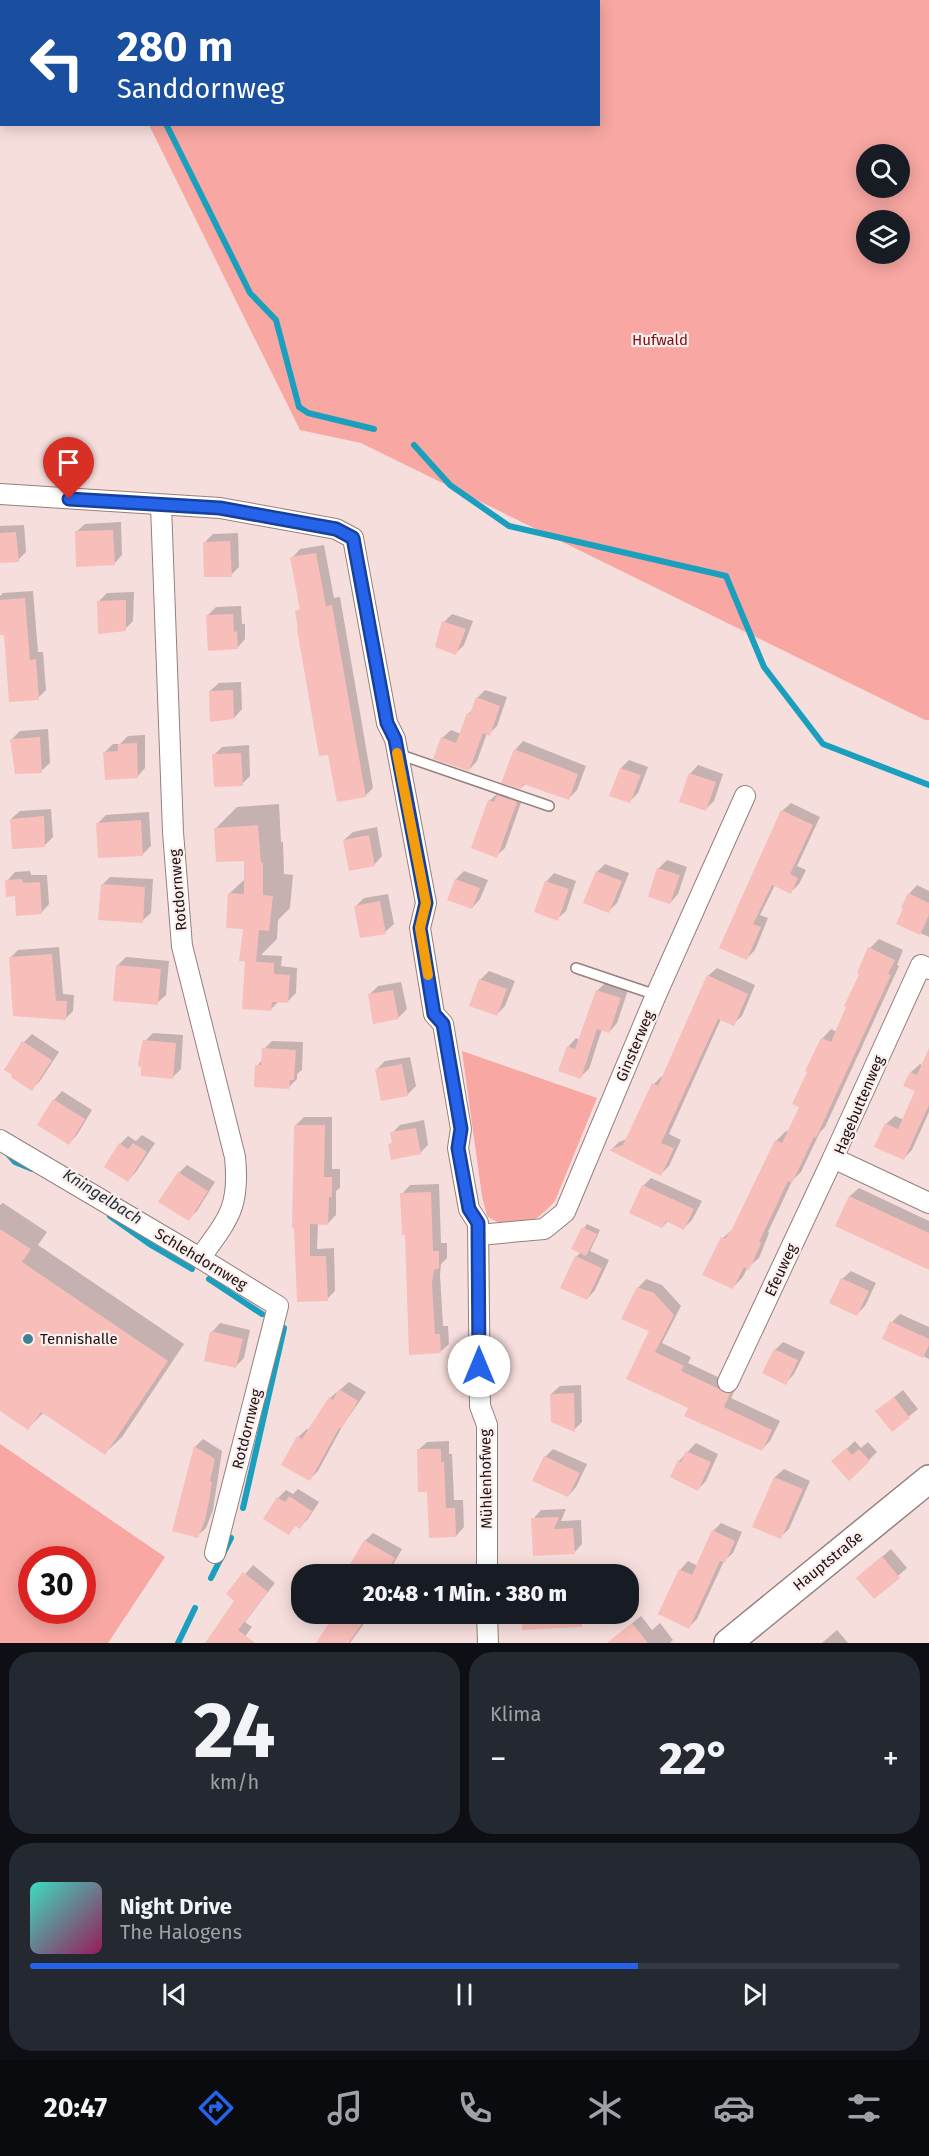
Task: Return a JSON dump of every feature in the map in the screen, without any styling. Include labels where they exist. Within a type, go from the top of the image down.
[{"type":"street","points":[[0,495],[161,505]]},
{"type":"street","name":"Mühlenhofweg","points":[[161,505],[220,508],[336,529],[353,538],[387,723],[395,739],[426,903],[420,928],[434,1014],[443,1024],[461,1129],[458,1148],[469,1209],[478,1223],[480,1406],[487,1425],[487,1564]]},
{"type":"street","name":"Rotdornweg","points":[[161,505],[173,832],[182,946],[235,1157],[238,1182],[234,1203],[225,1224],[200,1258]]},
{"type":"street","name":"Ginsterweg","points":[[479,1235],[544,1228],[565,1212],[656,995],[745,796]]},
{"type":"street","name":"Hagebuttenweg","points":[[929,969],[921,965],[833,1158],[929,1203]]},
{"type":"street","name":"Schlehdornweg","points":[[0,1140],[278,1306]]},
{"type":"street","name":"Efeuweg","points":[[728,1382],[833,1158]]},
{"type":"street","name":"Rotdornweg","points":[[215,1552],[278,1306]]},
{"type":"street","name":"Hauptstraße","points":[[728,1643],[929,1479]]},
{"type":"street","points":[[487,1624],[488,1643]]},
{"type":"lane","points":[[398,754],[549,806]]},
{"type":"lane","points":[[576,968],[656,995]]},
{"type":"green space","name":"Hufwald","points":[[600,0],[929,0],[929,720],[361,443],[300,430],[149,126],[600,126]]},
{"type":"green space","points":[[462,1051],[597,1098],[555,1201],[532,1221],[515,1226],[506,1225],[487,1216],[482,1196]]},
{"type":"green space","points":[[0,1444],[165,1557],[108,1643],[0,1643]]},
{"type":"building","points":[[113,530],[115,565],[76,567],[75,531]]},
{"type":"building","points":[[16,532],[19,562],[0,563],[0,533]]},
{"type":"building","points":[[230,541],[232,577],[204,577],[203,542]]},
{"type":"building","points":[[316,553],[326,606],[332,605],[366,797],[337,802],[328,755],[319,756],[297,629],[295,611],[300,610],[290,557]]},
{"type":"building","points":[[25,598],[30,660],[36,659],[39,700],[9,702],[4,635],[0,635],[0,600]]},
{"type":"building","points":[[126,600],[126,631],[98,634],[97,601]]},
{"type":"building","points":[[233,614],[238,649],[208,651],[206,615]]},
{"type":"building","points":[[442,621],[466,629],[456,655],[435,647]]},
{"type":"building","points":[[233,690],[234,719],[210,722],[209,691]]},
{"type":"building","points":[[476,697],[500,706],[490,736],[483,733],[469,771],[433,759],[441,737],[456,743],[467,713],[470,714]]},
{"type":"building","points":[[40,737],[42,773],[15,774],[10,739]]},
{"type":"building","points":[[137,743],[138,778],[105,780],[103,752],[118,751],[118,744]]},
{"type":"building","points":[[514,749],[578,774],[569,800],[523,784],[521,789],[501,783]]},
{"type":"building","points":[[241,753],[243,786],[214,787],[212,754]]},
{"type":"building","points":[[620,768],[641,775],[630,803],[609,796]]},
{"type":"building","points":[[689,773],[716,782],[706,811],[679,802]]},
{"type":"building","points":[[497,795],[517,802],[497,858],[471,848],[488,800],[494,802]]},
{"type":"building","points":[[781,810],[813,825],[790,874],[798,878],[791,894],[772,885],[753,924],[761,927],[747,960],[719,948]]},
{"type":"building","points":[[44,816],[45,847],[12,849],[10,819]]},
{"type":"building","points":[[141,820],[143,856],[98,858],[96,823]]},
{"type":"building","points":[[258,825],[261,863],[263,862],[263,895],[273,896],[269,931],[259,930],[256,962],[239,961],[243,929],[226,928],[228,893],[244,894],[244,861],[216,862],[214,828]]},
{"type":"building","points":[[369,835],[375,866],[349,871],[343,840]]},
{"type":"building","points":[[657,868],[680,875],[670,904],[648,897]]},
{"type":"building","points":[[596,871],[622,881],[609,913],[583,903]]},
{"type":"building","points":[[22,879],[23,883],[40,882],[42,914],[16,916],[15,896],[6,897],[5,880]]},
{"type":"building","points":[[455,879],[480,888],[472,909],[447,900]]},
{"type":"building","points":[[545,881],[569,889],[558,921],[534,912]]},
{"type":"building","points":[[101,884],[145,887],[143,923],[98,920]]},
{"type":"building","points":[[908,893],[929,903],[929,915],[920,935],[896,924]]},
{"type":"building","points":[[380,901],[386,934],[360,938],[354,906]]},
{"type":"building","points":[[868,947],[895,960],[888,974],[891,975],[816,1138],[814,1137],[792,1183],[788,1181],[759,1242],[761,1242],[760,1246],[749,1270],[744,1267],[733,1289],[702,1275],[721,1237],[725,1239],[732,1229],[775,1140],[782,1143],[799,1107],[792,1104],[807,1072],[805,1071],[821,1038],[831,1042]]},
{"type":"building","points":[[52,954],[56,1001],[67,1001],[66,1020],[13,1016],[9,957]]},
{"type":"building","points":[[245,961],[274,963],[274,974],[290,975],[288,1003],[272,1002],[271,1011],[242,1009]]},
{"type":"building","points":[[116,965],[161,969],[158,1005],[113,1001]]},
{"type":"building","points":[[707,975],[748,994],[734,1026],[718,1019],[661,1143],[674,1148],[661,1176],[609,1150],[623,1145],[652,1083],[658,1086]]},
{"type":"building","points":[[479,979],[507,989],[497,1016],[469,1006]]},
{"type":"building","points":[[393,990],[399,1019],[373,1024],[368,994]]},
{"type":"building","points":[[596,990],[621,998],[609,1033],[597,1029],[581,1079],[558,1071],[567,1046],[575,1049]]},
{"type":"building","points":[[143,1040],[176,1043],[173,1079],[141,1076],[141,1067],[138,1066]]},
{"type":"building","points":[[22,1041],[52,1060],[32,1091],[4,1070]]},
{"type":"building","points":[[262,1048],[296,1050],[294,1080],[290,1080],[289,1089],[254,1087],[255,1065],[261,1065]]},
{"type":"building","points":[[929,1048],[929,1105],[904,1160],[874,1147],[885,1123],[898,1129],[915,1091],[903,1086],[910,1072],[917,1075]]},
{"type":"building","points":[[402,1064],[408,1096],[381,1101],[375,1069]]},
{"type":"building","points":[[53,1099],[85,1119],[69,1145],[37,1125]]},
{"type":"building","points":[[294,1125],[325,1125],[324,1177],[332,1177],[332,1197],[329,1197],[328,1225],[310,1224],[310,1256],[326,1256],[328,1301],[297,1302],[294,1228],[292,1228]]},
{"type":"building","points":[[416,1128],[421,1154],[391,1160],[388,1144],[392,1143],[390,1132]]},
{"type":"building","points":[[119,1143],[128,1149],[133,1143],[147,1152],[128,1182],[104,1167]]},
{"type":"building","points":[[178,1172],[208,1191],[189,1221],[158,1202]]},
{"type":"building","points":[[642,1185],[694,1209],[684,1230],[666,1221],[662,1228],[629,1213]]},
{"type":"building","points":[[431,1192],[433,1251],[439,1251],[439,1268],[434,1270],[432,1284],[435,1334],[440,1334],[441,1353],[409,1355],[405,1235],[402,1235],[400,1193]]},
{"type":"building","points":[[849,1196],[929,1233],[929,1270],[835,1226]]},
{"type":"building","points":[[582,1227],[597,1234],[586,1256],[571,1249]]},
{"type":"building","points":[[0,1229],[31,1249],[22,1262],[168,1361],[105,1455],[41,1412],[28,1430],[0,1411]]},
{"type":"building","points":[[575,1256],[602,1268],[587,1300],[560,1288]]},
{"type":"building","points":[[841,1278],[869,1291],[857,1316],[829,1303]]},
{"type":"building","points":[[637,1287],[654,1293],[674,1315],[655,1352],[684,1366],[681,1371],[730,1394],[724,1407],[772,1430],[762,1451],[684,1416],[688,1408],[626,1379],[649,1331],[621,1319]]},
{"type":"building","points":[[890,1321],[929,1339],[929,1345],[923,1358],[882,1339]]},
{"type":"building","points":[[210,1331],[243,1339],[236,1368],[204,1361]]},
{"type":"building","points":[[774,1349],[798,1360],[786,1385],[762,1373]]},
{"type":"building","points":[[339,1389],[358,1401],[341,1429],[339,1428],[310,1481],[281,1465],[297,1436],[302,1439],[329,1397],[333,1400]]},
{"type":"building","points":[[574,1393],[575,1432],[551,1422],[550,1394]]},
{"type":"building","points":[[894,1397],[910,1418],[892,1432],[875,1411]]},
{"type":"building","points":[[194,1446],[215,1459],[205,1520],[198,1538],[172,1531]]},
{"type":"building","points":[[846,1448],[852,1455],[859,1449],[870,1461],[849,1481],[831,1461]]},
{"type":"building","points":[[417,1449],[441,1449],[441,1462],[444,1462],[446,1508],[455,1508],[456,1537],[429,1538],[427,1492],[418,1492]]},
{"type":"building","points":[[686,1451],[711,1462],[698,1491],[670,1477],[678,1460],[681,1462]]},
{"type":"building","points":[[544,1456],[580,1473],[568,1497],[532,1481]]},
{"type":"building","points":[[774,1477],[803,1489],[781,1539],[752,1527]]},
{"type":"building","points":[[289,1496],[312,1511],[300,1529],[295,1526],[289,1535],[263,1519],[277,1497],[285,1502]]},
{"type":"building","points":[[559,1517],[554,1529],[573,1528],[575,1554],[533,1556],[531,1518]]},
{"type":"building","points":[[712,1530],[735,1541],[725,1563],[720,1561],[689,1629],[658,1614],[679,1569],[692,1575]]},
{"type":"building","points":[[364,1540],[395,1558],[391,1564],[350,1564]]},
{"type":"building","points":[[882,1556],[900,1578],[874,1599],[856,1578]]},
{"type":"building","points":[[243,1572],[268,1592],[238,1630],[255,1643],[205,1643],[234,1601],[226,1594]]},
{"type":"building","points":[[328,1624],[361,1624],[349,1643],[316,1643]]},
{"type":"building","points":[[522,1624],[582,1624],[582,1627],[522,1630]]},
{"type":"building","points":[[633,1624],[648,1643],[607,1643]]},
{"type":"waterway","points":[[167,126],[250,293],[276,320],[299,407],[308,413],[374,429]]},
{"type":"waterway","points":[[414,445],[450,485],[509,526],[726,576],[764,667],[823,744],[929,785]]},
{"type":"waterway","name":"Kningelbach","points":[[8,1154],[15,1162],[32,1169]]},
{"type":"waterway","name":"Kningelbach","points":[[110,1216],[151,1245],[192,1269]]},
{"type":"waterway","name":"Kningelbach","points":[[209,1279],[262,1314]]},
{"type":"waterway","name":"Kningelbach","points":[[243,1508],[284,1328]]},
{"type":"waterway","name":"Kningelbach","points":[[211,1578],[231,1538]]},
{"type":"waterway","name":"Kningelbach","points":[[178,1643],[195,1608]]},
{"type":"slow traffic","points":[[397,753],[426,903],[420,928],[428,975]]},
{"type":"place","name":"Tennishalle","points":[[28,1339]]},
{"type":"route","points":[[69,499],[220,508],[336,529],[353,538],[387,723],[395,739],[426,903],[420,928],[434,1014],[443,1024],[461,1129],[458,1148],[469,1209],[478,1223],[479,1366]]}]
